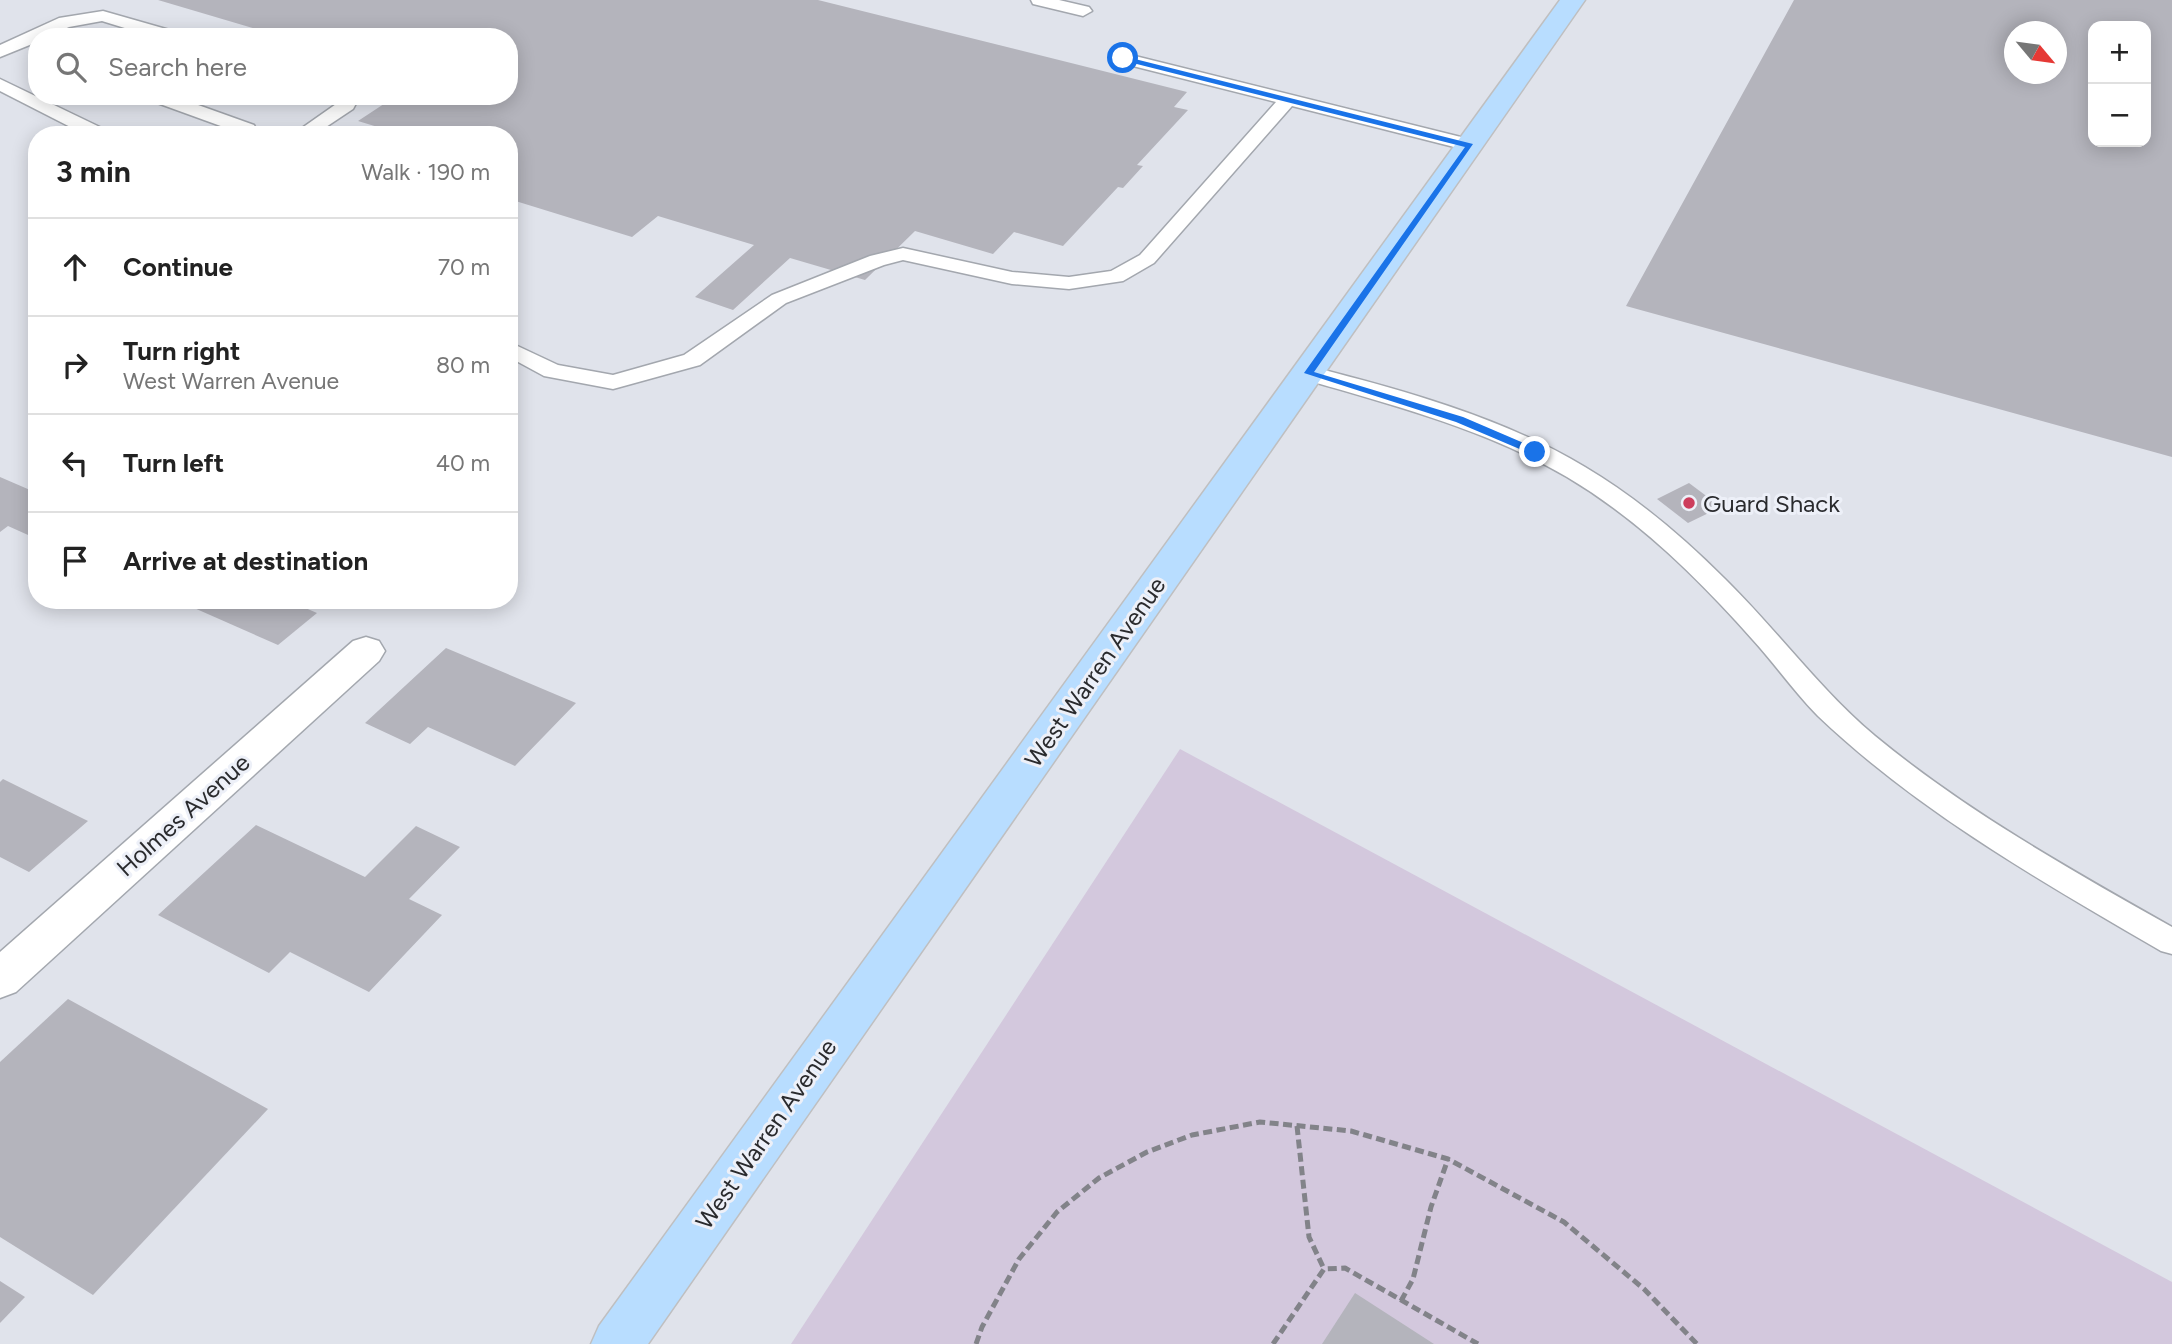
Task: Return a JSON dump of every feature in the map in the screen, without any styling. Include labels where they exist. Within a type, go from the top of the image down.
[{"type":"main road","name":"West Warren Avenue","points":[[617,1344],[1573,0]]},
{"type":"street","name":"Holmes Avenue","points":[[0,979],[366,652]]},
{"type":"lane","points":[[1040,0],[1083,10]]},
{"type":"lane","points":[[52,28],[65,22],[103,16],[144,28]]},
{"type":"lane","points":[[7,49],[28,39]]},
{"type":"lane","points":[[7,49],[28,52]]},
{"type":"lane","points":[[1123,58],[1470,145]]},
{"type":"lane","points":[[0,84],[28,98]]},
{"type":"lane","points":[[518,353],[552,371],[613,382],[692,360],[779,299],[877,260],[903,254],[1012,278],[1069,283],[1116,277],[1147,259],[1288,99]]},
{"type":"lane","points":[[42,105],[83,126]]},
{"type":"lane","points":[[180,105],[239,126]]},
{"type":"lane","points":[[314,126],[346,105]]},
{"type":"lane","points":[[1308,373],[1459,420],[1576,471],[1638,514],[1684,555],[1759,630],[1826,707],[1910,777],[2024,855],[2172,942]]},
{"type":"path","points":[[976,1344],[982,1327],[1019,1259],[1057,1212],[1099,1178],[1147,1152],[1192,1135],[1260,1122],[1351,1131],[1448,1159],[1564,1222],[1644,1289],[1697,1344]]},
{"type":"path","points":[[1297,1126],[1309,1237],[1325,1269]]},
{"type":"path","points":[[1401,1301],[1413,1279],[1431,1207],[1448,1159]]},
{"type":"path","points":[[1325,1269],[1345,1268],[1478,1344]]},
{"type":"path","points":[[1273,1344],[1325,1269]]},
{"type":"shaded area","points":[[1180,749],[2172,1282],[2172,1344],[791,1344]]},
{"type":"building","points":[[158,0],[818,0],[1187,92],[1174,107],[1188,110],[1137,165],[1143,166],[1123,188],[1118,187],[1063,246],[1014,232],[993,254],[915,231],[865,280],[790,258],[733,310],[695,297],[754,245],[658,216],[632,237],[518,202],[518,126],[374,126],[358,121],[382,105],[518,105],[518,28],[253,28]]},
{"type":"building","points":[[1794,0],[2172,0],[2172,457],[1626,306]]},
{"type":"building","points":[[0,477],[28,489],[28,535],[8,526],[0,532]]},
{"type":"building","name":"Guard Shack","points":[[1689,483],[1721,507],[1688,523],[1657,499]]},
{"type":"building","points":[[196,609],[308,609],[317,613],[278,645]]},
{"type":"building","points":[[446,648],[576,703],[515,766],[428,727],[410,744],[365,723]]},
{"type":"building","points":[[3,779],[88,821],[29,872],[0,857],[0,782]]},
{"type":"building","points":[[256,825],[365,877],[416,826],[460,847],[409,899],[442,915],[369,992],[290,952],[269,973],[158,915]]},
{"type":"building","points":[[68,999],[268,1109],[93,1295],[0,1237],[0,1062]]},
{"type":"building","points":[[0,1281],[25,1297],[0,1323]]},
{"type":"building","points":[[1355,1293],[1434,1344],[1322,1344]]},
{"type":"place","name":"Guard Shack","points":[[1689,503]]},
{"type":"route","points":[[1123,58],[1470,145],[1308,373],[1459,420],[1535,452]]}]
